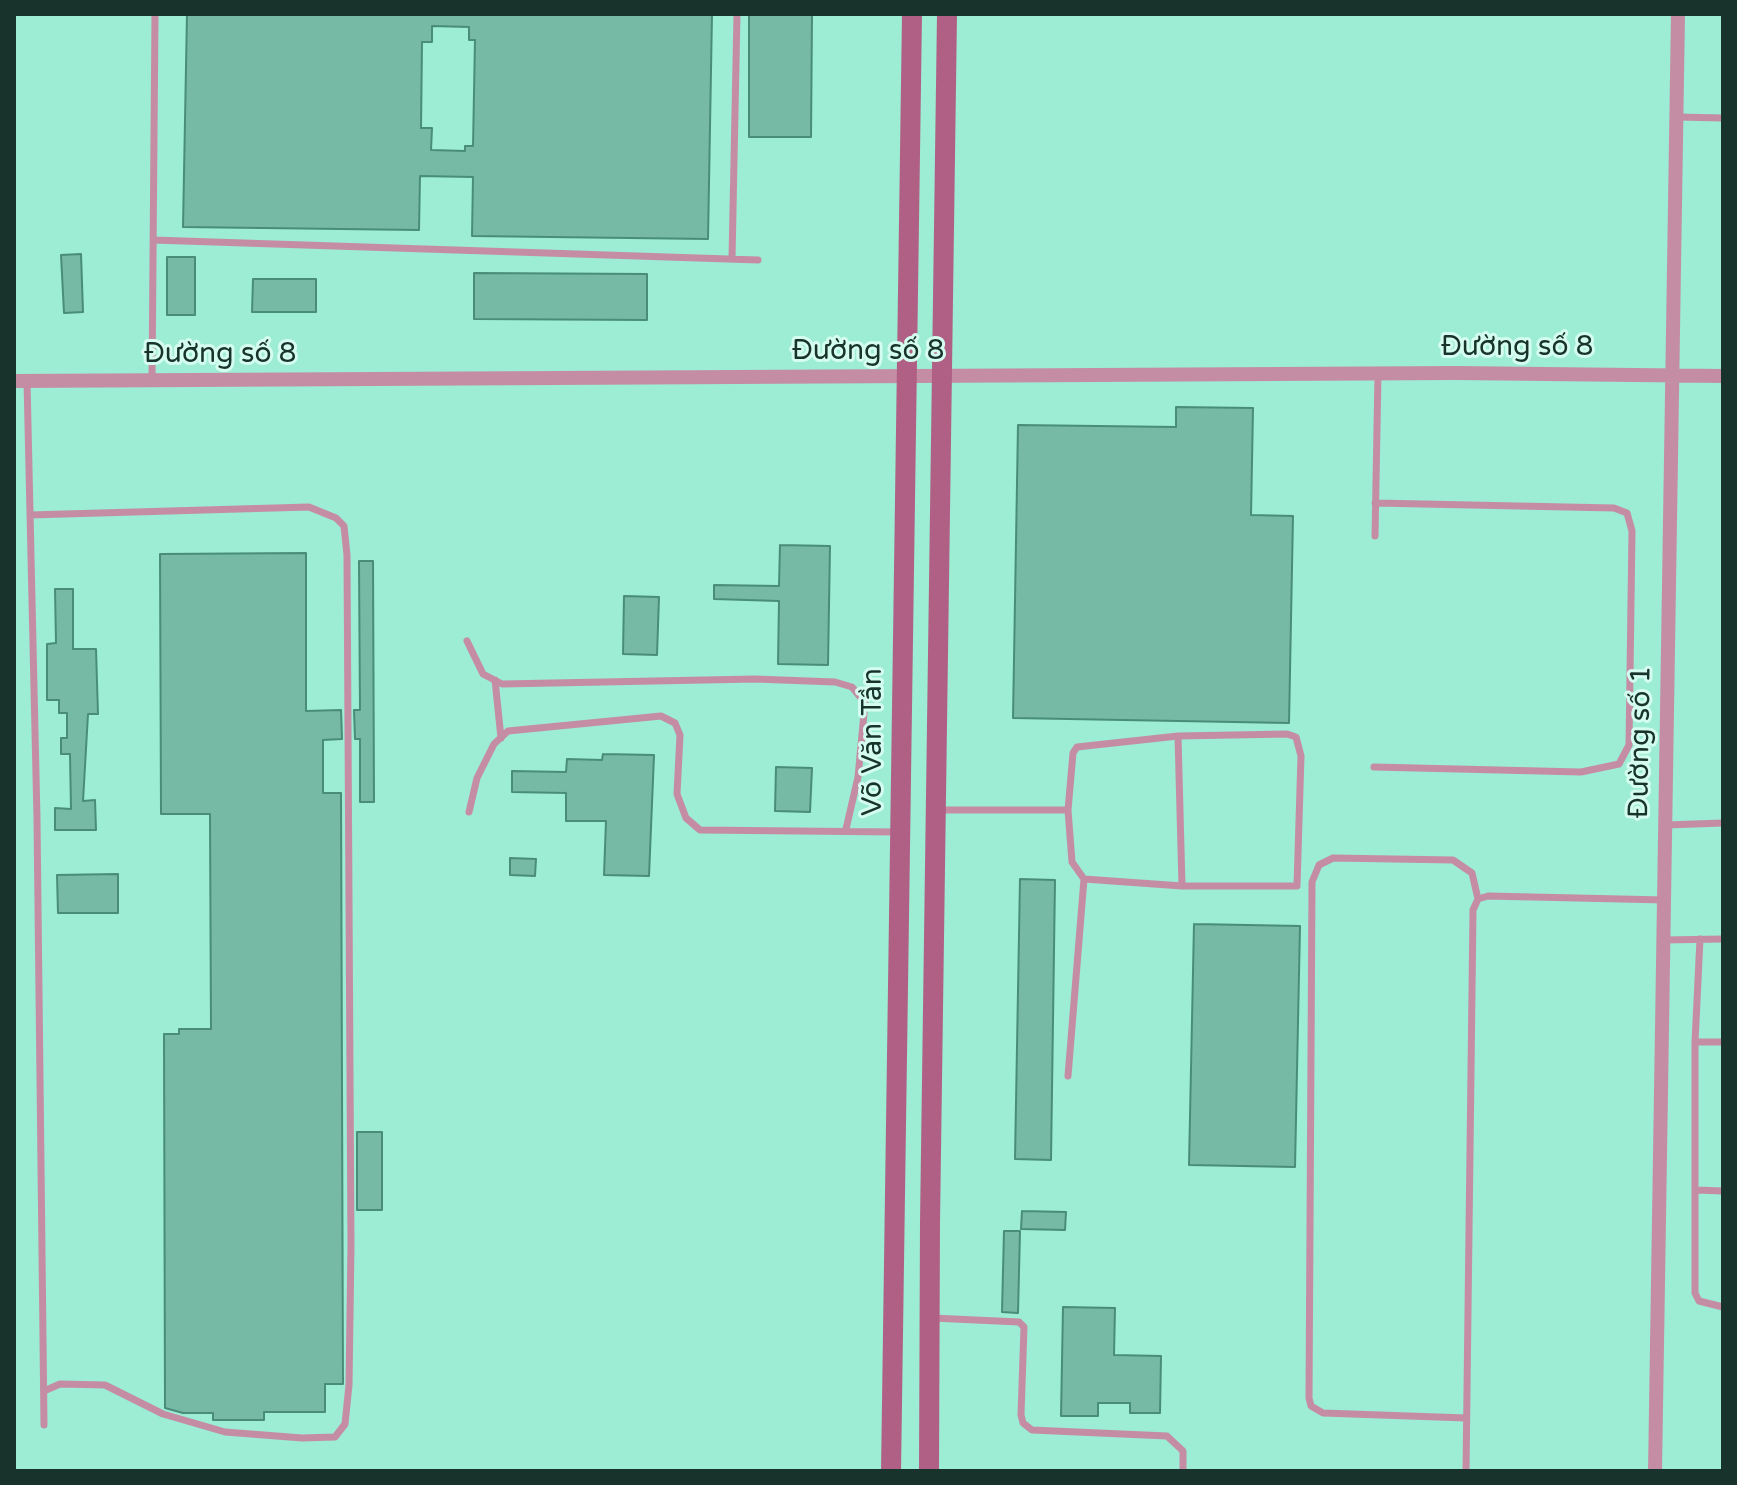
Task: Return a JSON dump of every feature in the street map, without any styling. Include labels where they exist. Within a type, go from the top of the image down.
[{"type":"street","name":"Võ Văn Tần","points":[[891,1471],[912,14]]},
{"type":"street","points":[[929,1471],[947,14]]},
{"type":"street","name":"Đường số 1","points":[[1655,1471],[1678,14]]},
{"type":"street","name":"Đường số 8","points":[[20,381],[1378,374],[1723,376]]},
{"type":"lane","points":[[152,381],[155,14]]},
{"type":"lane","points":[[732,259],[737,14]]},
{"type":"lane","points":[[1677,117],[1723,118]]},
{"type":"lane","points":[[153,240],[758,260]]},
{"type":"lane","points":[[1375,536],[1378,374]]},
{"type":"lane","points":[[20,381],[30,515],[44,1234],[44,1425]]},
{"type":"lane","points":[[1374,767],[1581,772],[1619,764],[1629,745],[1632,531],[1627,513],[1614,508],[1375,503]]},
{"type":"lane","points":[[30,515],[309,507],[336,518],[344,526],[347,555],[351,1245],[349,1385],[345,1424],[335,1437],[302,1438],[225,1432],[163,1414],[105,1385],[60,1384],[44,1391]]},
{"type":"lane","points":[[467,641],[483,674],[502,684],[636,684],[755,679],[835,682],[852,687],[865,703],[858,777],[846,829]]},
{"type":"lane","points":[[495,680],[501,738]]},
{"type":"lane","points":[[469,812],[477,778],[508,731],[661,716],[675,723],[680,735],[677,794],[686,818],[700,830],[846,829],[902,833]]},
{"type":"lane","points":[[1068,1076],[1084,879],[1072,862],[1068,810],[1073,753],[1077,747],[1178,736],[1287,734],[1299,743],[1297,886],[1182,886],[1084,879]]},
{"type":"lane","points":[[1178,736],[1182,886]]},
{"type":"lane","points":[[935,810],[1068,810]]},
{"type":"lane","points":[[1666,825],[1723,823]]},
{"type":"lane","points":[[1466,1418],[1323,1413],[1311,1406],[1309,1398],[1312,882],[1319,865],[1333,858],[1453,860],[1472,873],[1478,899],[1473,910],[1466,1471]]},
{"type":"lane","points":[[1478,899],[1488,896],[1665,900]]},
{"type":"lane","points":[[1700,939],[1695,1042],[1695,1293],[1699,1301],[1723,1307]]},
{"type":"lane","points":[[1664,940],[1723,939]]},
{"type":"lane","points":[[1695,1042],[1723,1042]]},
{"type":"lane","points":[[1696,1190],[1723,1191]]},
{"type":"lane","points":[[929,1318],[1019,1322],[1024,1327],[1023,1423],[1032,1430],[1167,1436],[1183,1451],[1183,1471]]},
{"type":"shaded area","points":[[14,14],[1723,14],[1723,1471],[14,1471]]},
{"type":"building","points":[[187,14],[712,14],[708,239],[472,236],[473,177],[420,176],[419,230],[183,227]],"holes":[[[432,26],[469,27],[469,40],[475,40],[473,146],[465,146],[465,151],[431,150],[432,128],[421,128],[422,42],[432,42]]]},
{"type":"building","points":[[749,14],[812,14],[811,137],[749,137]]},
{"type":"building","points":[[81,254],[83,312],[64,313],[61,255]]},
{"type":"building","points":[[167,257],[195,257],[195,315],[167,315]]},
{"type":"building","points":[[474,273],[647,274],[647,320],[474,319]]},
{"type":"building","points":[[253,279],[316,279],[316,312],[252,312]]},
{"type":"building","points":[[1176,407],[1253,408],[1251,515],[1293,516],[1289,723],[1013,718],[1018,425],[1176,427]]},
{"type":"building","points":[[780,545],[830,546],[828,665],[778,664],[779,601],[714,599],[714,585],[779,586]]},
{"type":"building","points":[[306,553],[306,711],[341,710],[342,739],[323,740],[323,793],[341,793],[343,1384],[325,1384],[325,1412],[264,1412],[264,1420],[213,1420],[213,1413],[183,1413],[165,1408],[164,1034],[179,1034],[179,1029],[211,1029],[210,814],[161,814],[160,554]]},
{"type":"building","points":[[359,561],[373,561],[374,802],[360,802],[360,739],[355,739],[354,710],[360,710]]},
{"type":"building","points":[[55,589],[73,589],[73,649],[96,649],[98,714],[88,714],[83,801],[95,800],[96,830],[55,830],[55,808],[71,809],[70,754],[61,754],[61,738],[67,738],[67,713],[59,713],[59,700],[47,700],[47,644],[56,643]]},
{"type":"building","points":[[624,596],[659,597],[657,655],[623,654]]},
{"type":"building","points":[[603,754],[654,755],[649,876],[604,875],[606,821],[566,821],[566,793],[512,792],[512,771],[566,772],[567,759],[602,760]]},
{"type":"building","points":[[776,767],[812,768],[810,812],[775,811]]},
{"type":"building","points":[[510,858],[536,859],[535,876],[510,875]]},
{"type":"building","points":[[118,874],[118,913],[58,913],[57,875]]},
{"type":"building","points":[[1020,879],[1055,880],[1051,1160],[1015,1159]]},
{"type":"building","points":[[1194,924],[1300,926],[1295,1167],[1189,1165]]},
{"type":"building","points":[[357,1132],[382,1132],[382,1210],[357,1210]]},
{"type":"building","points":[[1022,1211],[1066,1212],[1065,1230],[1021,1229]]},
{"type":"building","points":[[1004,1231],[1020,1231],[1018,1313],[1002,1312]]},
{"type":"building","points":[[1063,1307],[1115,1308],[1114,1355],[1161,1356],[1160,1413],[1130,1413],[1130,1403],[1098,1403],[1098,1416],[1061,1416]]}]
